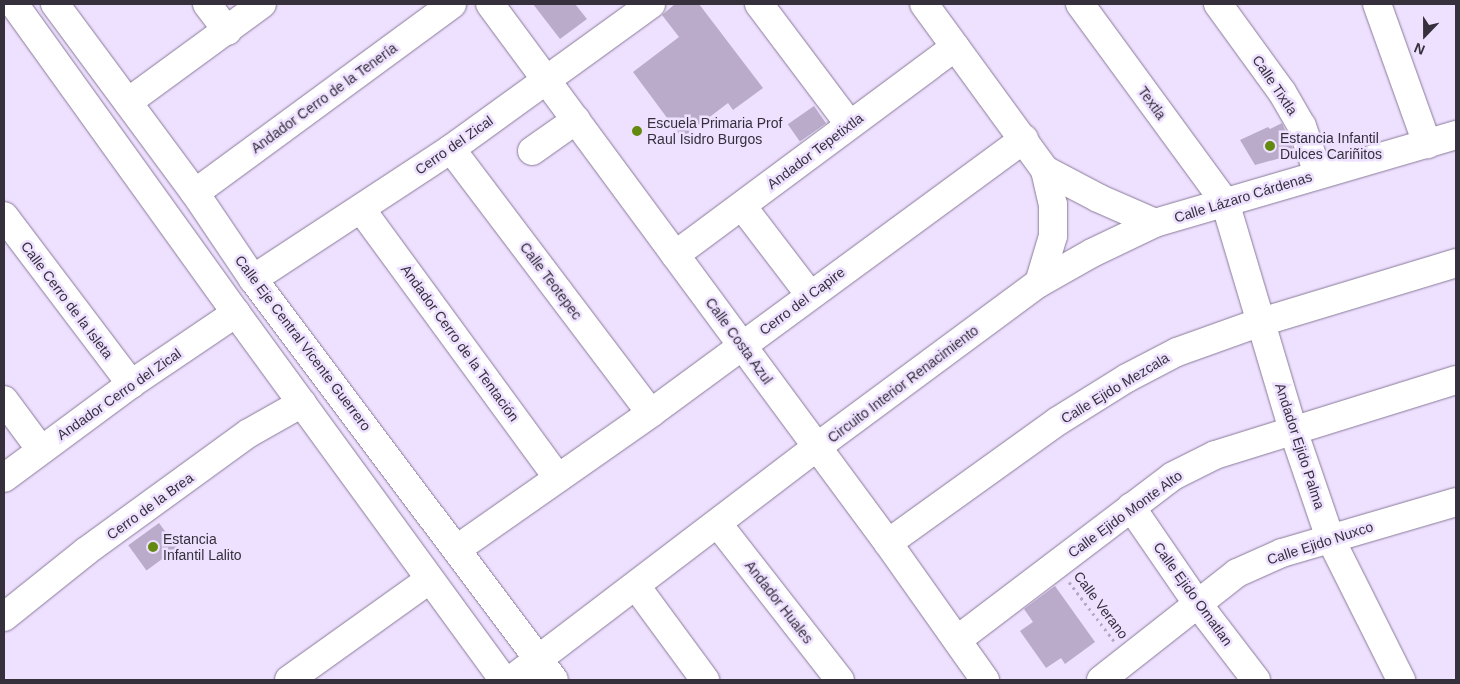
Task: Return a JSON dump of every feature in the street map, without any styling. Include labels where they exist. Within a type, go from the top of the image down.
[{"type":"street","points":[[14,4],[236,313],[504,680]]},
{"type":"street","name":"Calle Eje Central Vicente Guerrero","points":[[56,4],[195,193],[253,280],[458,549],[546,670]]},
{"type":"street","points":[[208,4],[227,31]]},
{"type":"street","points":[[128,102],[262,4]]},
{"type":"street","name":"Andador Cerro de la Tenería","points":[[195,193],[452,4]]},
{"type":"street","name":"Calle Costa Azul","points":[[490,4],[888,543],[985,680]]},
{"type":"street","points":[[759,4],[849,124]]},
{"type":"street","points":[[924,4],[1045,170],[1053,205],[1054,236],[1039,283]]},
{"type":"street","name":"Textla","points":[[1080,4],[1225,202]]},
{"type":"street","name":"Calle Tixtla","points":[[1218,4],[1287,100],[1302,126],[1318,174]]},
{"type":"street","name":"Cerro del Zical","points":[[253,280],[451,149],[547,80],[640,7]]},
{"type":"street","points":[[1373,9],[1427,144]]},
{"type":"street","name":"Andador Tepetixtla","points":[[675,254],[955,47]]},
{"type":"street","points":[[532,151],[576,120]]},
{"type":"street","name":"Calle Lázaro Cárdenas","points":[[1039,283],[1092,253],[1155,223],[1456,135]]},
{"type":"street","name":"Cerro del Capire","points":[[458,549],[651,414],[1024,139]]},
{"type":"street","name":"Calle Teotepec","points":[[451,149],[651,414]]},
{"type":"street","points":[[1045,170],[1098,198],[1155,223]]},
{"type":"street","name":"Andador Ejido Palma","points":[[1225,202],[1292,430],[1330,538],[1401,680]]},
{"type":"street","points":[[742,206],[810,295]]},
{"type":"street","name":"Andador Cerro de la Tentación","points":[[361,209],[558,478]]},
{"type":"street","name":"Calle Cerro de la Isleta","points":[[4,216],[131,384]]},
{"type":"street","name":"Calle Ejido Mezcala","points":[[888,543],[1058,422],[1128,378],[1177,352],[1261,322],[1456,263]]},
{"type":"street","name":"Circuito Interior Renacimiento","points":[[511,680],[546,670],[636,586],[817,448],[1039,283]]},
{"type":"street","name":"Andador Cerro del Zical","points":[[4,478],[131,384],[236,313]]},
{"type":"street","name":"Calle Ejido Monte Alto","points":[[957,640],[1173,476],[1215,456],[1292,430],[1456,380]]},
{"type":"street","points":[[4,400],[41,450]]},
{"type":"street","name":"Cerro de la Brea","points":[[4,617],[85,552],[249,433],[302,403]]},
{"type":"street","name":"Calle Ejido Nuxco","points":[[1116,673],[1197,603],[1237,573],[1282,553],[1456,503]]},
{"type":"street","name":"Calle Ejido Omatlan","points":[[1131,507],[1197,603],[1256,680]]},
{"type":"street","name":"Andador Huales","points":[[718,524],[840,680]]},
{"type":"street","points":[[289,680],[430,579]]},
{"type":"street","points":[[636,586],[704,680]]},
{"type":"path","name":"Calle Verano","points":[[1056,564],[1116,673]]},
{"type":"building","points":[[533,4],[575,4],[587,19],[560,39]]},
{"type":"building","points":[[675,4],[699,4],[763,88],[733,110],[728,103],[682,138],[633,72],[679,37],[662,15]]},
{"type":"building","points":[[814,106],[826,123],[800,142],[788,124]]},
{"type":"building","name":"Estancia Infantil Dulces Cariñitos","points":[[1282,123],[1295,154],[1255,165],[1240,140],[1268,127],[1270,129]]},
{"type":"building","name":"Estancia Infantil Lalito","points":[[159,523],[177,548],[146,570],[128,545]]},
{"type":"building","points":[[1055,586],[1095,642],[1065,664],[1061,658],[1046,668],[1020,631],[1033,622],[1024,609]]},
{"type":"place","name":"Escuela Primaria Prof Raul Isidro Burgos","points":[[637,131]]},
{"type":"place","name":"Estancia Infantil Dulces Cariñitos","points":[[1270,146]]},
{"type":"place","name":"Estancia Infantil Lalito","points":[[153,547]]}]
